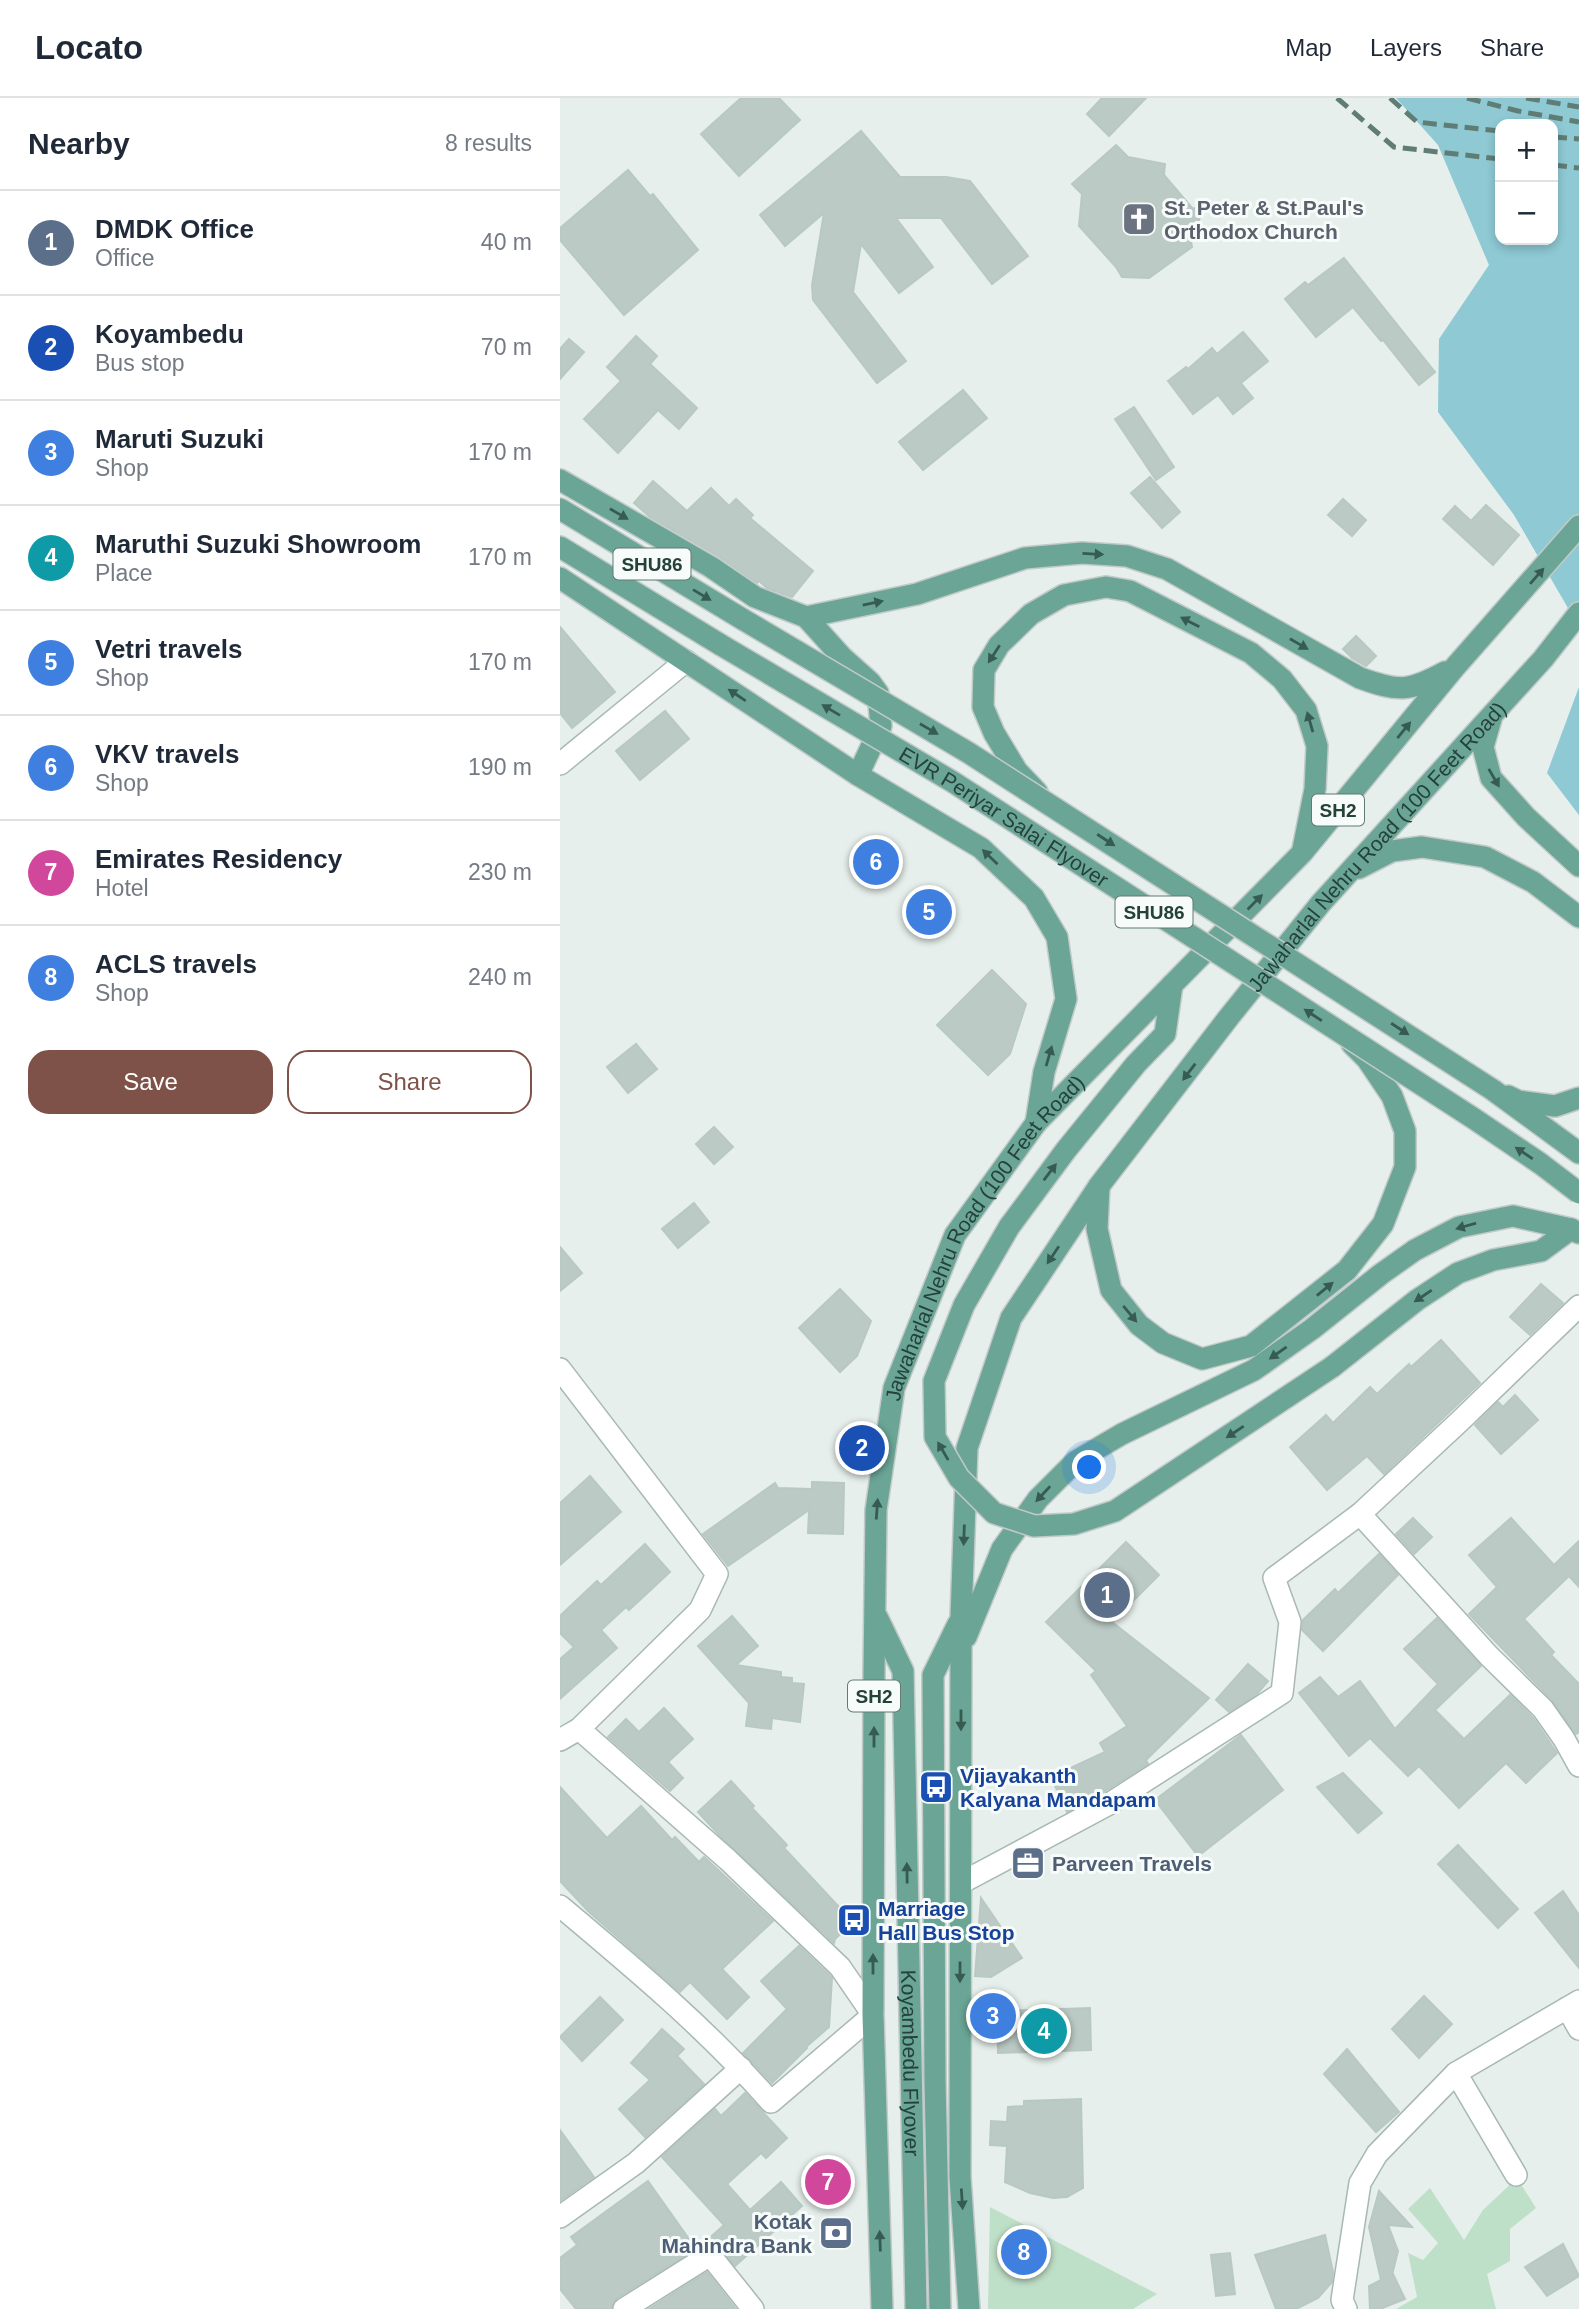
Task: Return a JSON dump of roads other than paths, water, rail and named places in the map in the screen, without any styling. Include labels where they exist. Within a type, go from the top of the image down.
[{"type":"main road","points":[[560,480],[711,568],[755,597],[806,617],[878,693],[881,726],[858,775]]},
{"type":"main road","name":"EVR Periyar Salai Flyover","points":[[560,509],[969,753],[1493,1090],[1579,1153]]},
{"type":"main road","name":"Jawaharlal Nehru Road (100 Feet Road)","points":[[882,2309],[873,2015],[876,1510],[894,1388],[955,1235],[1036,1123],[1302,853],[1455,667],[1579,526]]},
{"type":"main road","name":"EVR Periyar Salai Flyover","points":[[560,547],[953,782],[1484,1126],[1579,1193]]},
{"type":"main road","points":[[806,617],[916,594],[1025,558],[1082,553],[1127,556],[1167,569],[1360,678],[1378,685],[1387,688],[1417,687],[1455,667]]},
{"type":"main road","points":[[560,578],[858,775],[981,848],[1034,898],[1057,937],[1066,999],[1044,1072],[1036,1123]]},
{"type":"main road","points":[[1048,803],[1017,771],[994,733],[983,707],[984,670],[999,646],[1031,614],[1064,595],[1105,587],[1130,591],[1251,653],[1282,679],[1306,710],[1317,746],[1315,789],[1302,853]]},
{"type":"main road","name":"Jawaharlal Nehru Road (100 Feet Road)","points":[[969,2309],[960,2177],[961,1618],[967,1448],[1011,1318],[1099,1186],[1229,1017],[1347,874],[1543,659],[1579,613]]},
{"type":"main road","points":[[1493,714],[1483,747],[1491,778],[1526,817],[1579,866]]},
{"type":"main road","points":[[1347,874],[1392,851],[1422,848],[1485,857],[1533,882],[1579,917]]},
{"type":"main road","points":[[1172,985],[1165,1034],[1136,1064],[1066,1150],[1009,1227],[964,1305],[933,1381],[935,1437],[959,1478],[994,1513],[1034,1526],[1073,1524],[1115,1511],[1332,1367],[1417,1300],[1458,1273],[1493,1260],[1541,1251],[1575,1231]]},
{"type":"main road","points":[[1099,1186],[1097,1229],[1111,1290],[1139,1325],[1163,1343],[1202,1359],[1251,1346],[1347,1270],[1383,1224],[1405,1167],[1405,1131],[1392,1096],[1367,1059],[1341,1033]]},
{"type":"main road","points":[[1493,1090],[1518,1101],[1555,1106],[1579,1098]]},
{"type":"main road","points":[[961,1652],[979,1600],[1002,1549],[1038,1499],[1076,1461],[1122,1434],[1254,1370],[1415,1250],[1459,1227],[1513,1216],[1575,1231]]},
{"type":"main road","name":"Koyambedu Flyover","points":[[876,1614],[904,1671],[916,2309]]},
{"type":"main road","name":"Koyambedu Flyover","points":[[940,2309],[934,2066],[933,1675],[961,1618]]},
{"type":"street","points":[[560,764],[686,661]]},
{"type":"street","points":[[961,1883],[1109,1804],[1282,1693],[1290,1622],[1274,1578],[1360,1514],[1579,1306]]},
{"type":"street","points":[[560,1369],[717,1574],[700,1610],[566,1734],[728,1860],[840,1967],[873,2015],[771,2102],[741,2068],[671,2000],[560,1906]]},
{"type":"street","points":[[1360,1514],[1480,1647],[1543,1709],[1579,1766]]},
{"type":"street","points":[[1346,2309],[1342,2300],[1360,2183],[1377,2154],[1456,2073],[1573,2004],[1579,2029]]},
{"type":"street","points":[[560,2217],[636,2163],[741,2068]]},
{"type":"street","points":[[1456,2073],[1516,2175]]},
{"type":"street","points":[[624,2309],[710,2255],[753,2309]]},
{"type":"water","points":[[1396,98],[1579,98],[1579,627],[1514,515],[1438,412],[1439,339],[1489,265],[1438,145]]},
{"type":"water","points":[[1579,687],[1579,815],[1547,773]]},
{"type":"railway","points":[[1337,98],[1394,147],[1495,158]]},
{"type":"railway","points":[[1390,98],[1417,122],[1495,130]]},
{"type":"railway","points":[[1467,98],[1579,122]]},
{"type":"railway","points":[[1526,98],[1579,107]]},
{"type":"railway","points":[[1558,137],[1579,139]]},
{"type":"railway","points":[[1558,166],[1579,168]]},
{"type":"place","name":"St. Peter & St.Paul's Orthodox Church","points":[[1139,219]]},
{"type":"place","name":"VKV travels","points":[[876,862]]},
{"type":"place","name":"Vetri travels","points":[[929,912]]},
{"type":"place","name":"Koyambedu","points":[[862,1448]]},
{"type":"place","name":"DMDK Office","points":[[1107,1595]]},
{"type":"place","name":"Vijayakanth Kalyana Mandapam","points":[[936,1787]]},
{"type":"place","name":"Parveen Travels","points":[[1028,1863]]},
{"type":"place","name":"Marriage Hall Bus Stop","points":[[854,1920]]},
{"type":"place","name":"Maruti Suzuki","points":[[993,2016]]},
{"type":"place","name":"Maruthi Suzuki Showroom","points":[[1044,2031]]},
{"type":"place","name":"Emirates Residency","points":[[828,2182]]},
{"type":"place","name":"Kotak Mahindra Bank","points":[[836,2233]]},
{"type":"place","name":"ACLS travels","points":[[1024,2252]]}]
